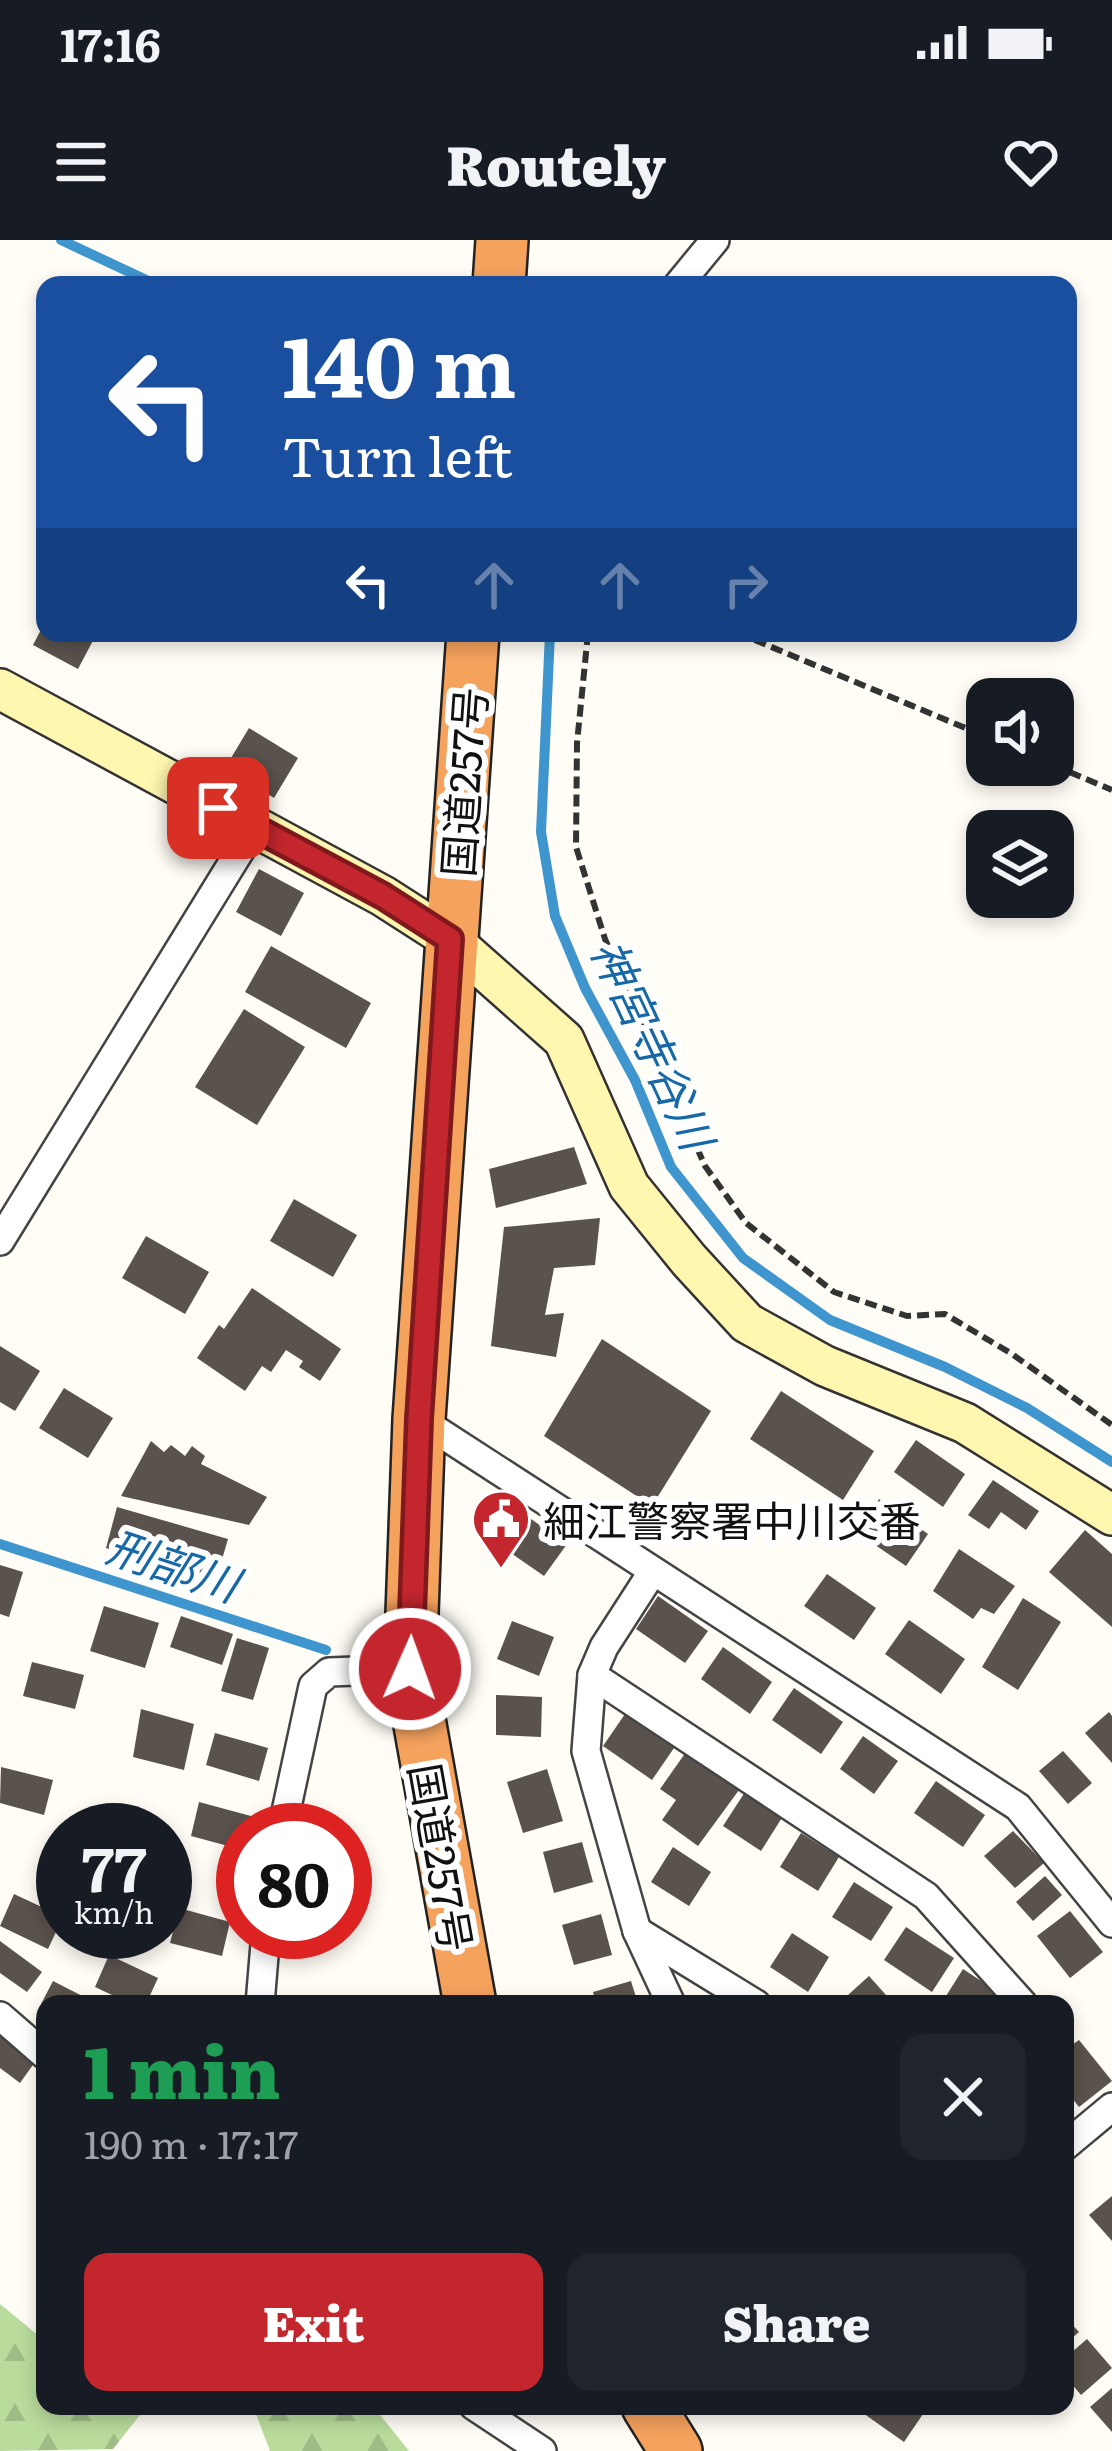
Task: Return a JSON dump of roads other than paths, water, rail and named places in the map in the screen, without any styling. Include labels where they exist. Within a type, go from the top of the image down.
[{"type":"highway","points":[[500,276],[502,240]]},
{"type":"highway","name":"国道257号","points":[[468,1995],[410,1669],[419,1419],[472,642]]},
{"type":"highway","points":[[654,2415],[676,2451]]},
{"type":"street","points":[[685,276],[715,240]]},
{"type":"street","points":[[0,688],[383,896],[450,939],[564,1040],[628,1186],[747,1323],[826,1366],[964,1423],[1112,1515]]},
{"type":"street","points":[[0,1241],[254,828]]},
{"type":"street","points":[[419,1419],[1018,1808],[1112,1924]]},
{"type":"street","points":[[653,1571],[604,1647],[592,1675],[586,1751],[637,1931],[667,1995]]},
{"type":"street","points":[[288,1803],[313,1686],[329,1672],[410,1669]]},
{"type":"street","points":[[592,1675],[926,1896],[1015,1995]]},
{"type":"street","points":[[637,1931],[741,1995]]},
{"type":"street","points":[[261,1995],[264,1959]]},
{"type":"street","points":[[0,2016],[36,2047]]},
{"type":"street","points":[[1074,2139],[1112,2107]]},
{"type":"street","points":[[488,2415],[542,2451]]},
{"type":"waterway","name":"神宮寺谷川","points":[[61,240],[138,276]]},
{"type":"waterway","name":"神宮寺谷川","points":[[550,642],[541,832],[555,916],[585,988],[635,1080],[671,1167],[743,1258],[830,1320],[945,1367],[1027,1408],[1112,1462]]},
{"type":"waterway","name":"刑部川","points":[[0,1544],[326,1650]]},
{"type":"place","name":"細江警察署中川交番","points":[[501,1570]]}]
